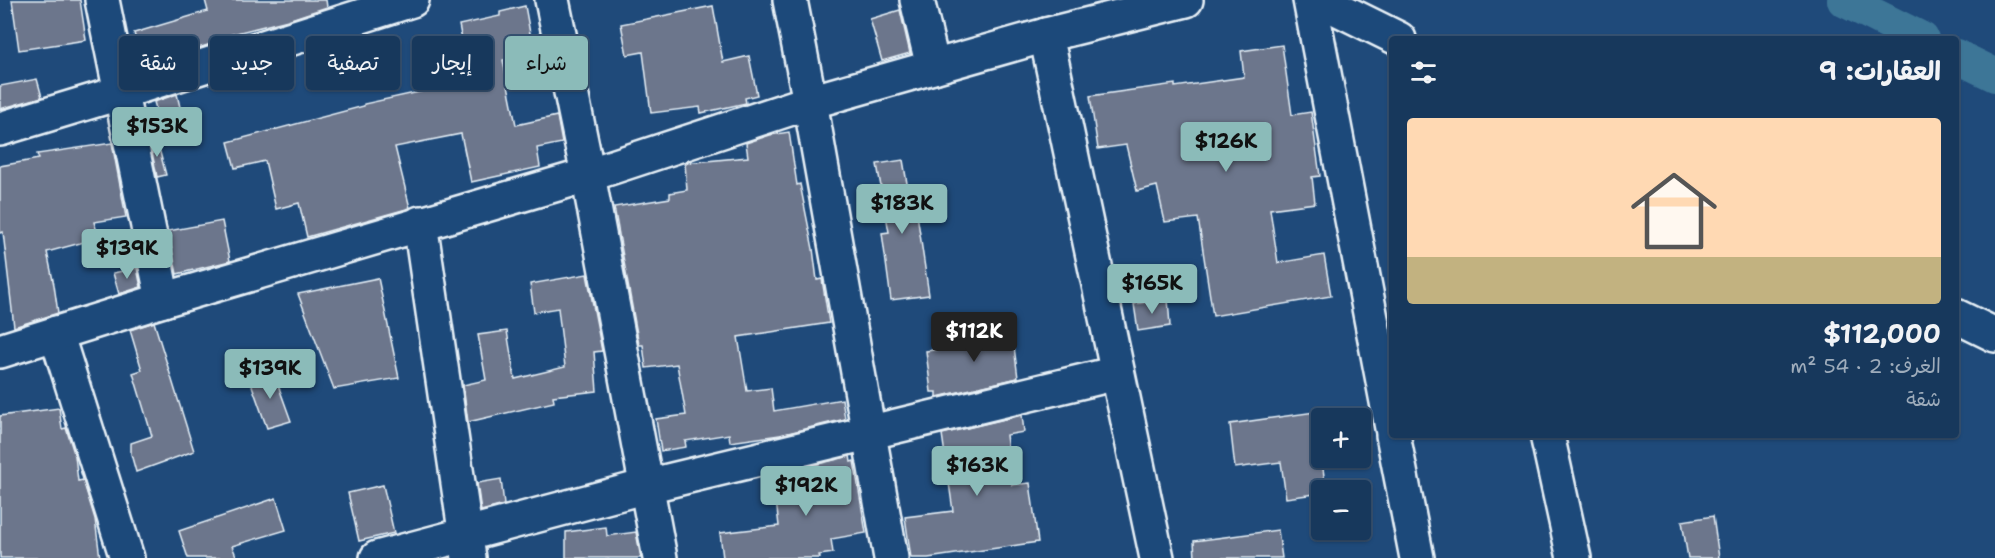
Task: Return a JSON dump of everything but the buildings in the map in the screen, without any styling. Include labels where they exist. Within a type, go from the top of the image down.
[{"type":"street","points":[[102,0],[119,93],[163,300]]},
{"type":"street","points":[[0,129],[119,93],[338,11],[412,0]]},
{"type":"street","points":[[552,0],[588,175],[660,558]]},
{"type":"street","points":[[790,0],[891,558]]},
{"type":"street","points":[[917,0],[933,67]]},
{"type":"street","points":[[0,351],[163,300],[588,175],[810,102],[1046,35],[1186,0]]},
{"type":"street","points":[[1310,0],[1389,412]]},
{"type":"street","points":[[1320,0],[1393,36]]},
{"type":"street","points":[[1046,35],[1157,558]]},
{"type":"street","points":[[420,224],[467,546]]},
{"type":"street","points":[[1959,317],[1995,335]]},
{"type":"street","points":[[56,333],[127,558]]},
{"type":"street","points":[[377,558],[467,546],[647,486],[1117,373]]},
{"type":"street","points":[[1394,438],[1417,558]]},
{"type":"street","points":[[1548,438],[1574,558]]},
{"type":"waterway","points":[[1844,0],[1916,36]]},
{"type":"waterway","points":[[1959,57],[1995,75]]}]
